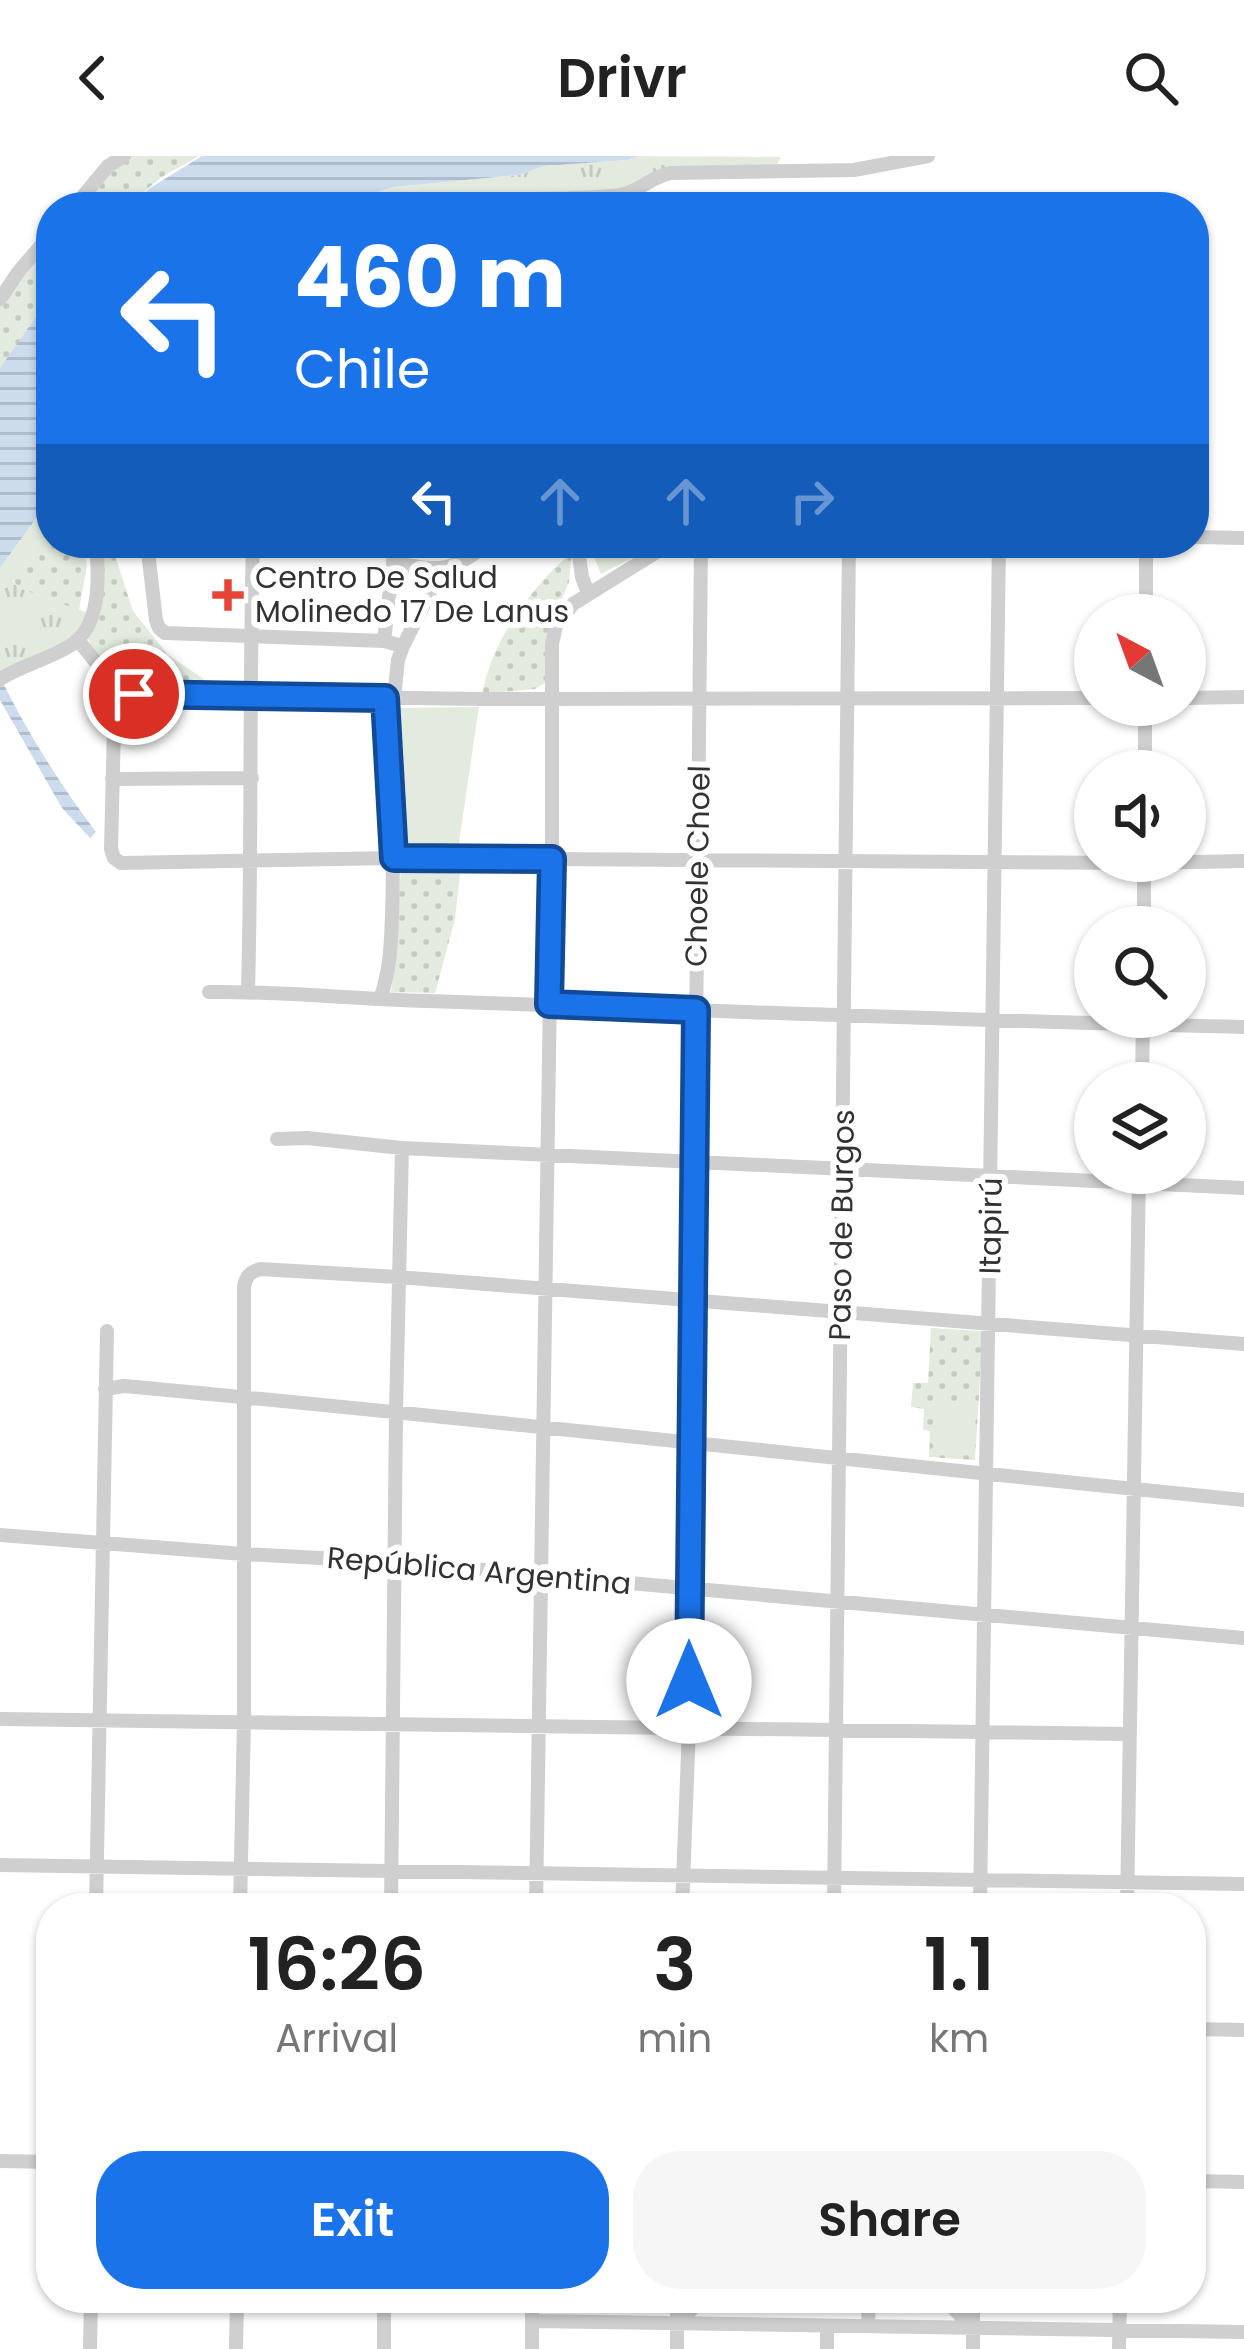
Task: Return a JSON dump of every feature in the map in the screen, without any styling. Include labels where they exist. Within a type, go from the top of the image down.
[{"type":"street","points":[[86,192],[108,166],[124,156]]},
{"type":"street","points":[[629,192],[671,172],[869,170],[928,156]]},
{"type":"street","points":[[0,299],[36,251]]},
{"type":"street","points":[[1209,537],[1244,538]]},
{"type":"street","points":[[7,675],[59,652],[86,630],[98,591],[97,558]]},
{"type":"street","points":[[149,558],[156,620],[165,632],[385,640],[404,646]]},
{"type":"street","points":[[248,992],[253,558]]},
{"type":"street","points":[[385,640],[393,558]]},
{"type":"street","points":[[393,563],[442,569],[469,558]]},
{"type":"street","points":[[579,558],[587,593]]},
{"type":"street","points":[[536,1893],[551,651],[556,626],[573,604],[646,558]]},
{"type":"street","name":"Choele Choel","points":[[682,1893],[689,1727],[701,558]]},
{"type":"street","name":"Paso de Burgos","points":[[834,1893],[849,558]]},
{"type":"street","name":"Itapirú","points":[[981,1893],[999,558]]},
{"type":"street","points":[[1146,558],[1146,594]]},
{"type":"street","points":[[380,999],[391,943],[394,858],[390,698],[398,660],[442,569]]},
{"type":"street","points":[[78,640],[115,686],[134,694],[1074,698]]},
{"type":"street","points":[[115,686],[111,849],[122,862],[394,858],[1074,861]]},
{"type":"street","points":[[1206,698],[1244,697]]},
{"type":"street","points":[[112,779],[252,778]]},
{"type":"street","points":[[1206,861],[1244,861]]},
{"type":"street","points":[[208,992],[1074,1021]]},
{"type":"street","points":[[1206,1025],[1244,1027]]},
{"type":"street","points":[[277,1139],[1074,1178]]},
{"type":"street","points":[[391,1893],[402,1148]]},
{"type":"street","points":[[1206,1184],[1244,1188]]},
{"type":"street","points":[[1127,1893],[1139,1194]]},
{"type":"street","points":[[240,1893],[244,1287],[248,1275],[260,1269],[398,1277],[1244,1344]]},
{"type":"street","points":[[96,1893],[106,1331]]},
{"type":"street","points":[[105,1389],[124,1386],[246,1397],[1244,1500]]},
{"type":"street","name":"República Argentina","points":[[0,1535],[395,1562],[1244,1638]]},
{"type":"street","points":[[0,1719],[1129,1734]]},
{"type":"street","points":[[0,1865],[1244,1884]]},
{"type":"street","points":[[1206,2030],[1244,2030]]},
{"type":"street","points":[[0,2161],[36,2162]]},
{"type":"street","points":[[1206,2181],[1244,2182]]},
{"type":"street","points":[[90,2349],[91,2313]]},
{"type":"street","points":[[236,2349],[237,2313]]},
{"type":"street","points":[[383,2349],[384,2313]]},
{"type":"street","points":[[532,2313],[532,2349]]},
{"type":"street","points":[[676,2349],[677,2313]]},
{"type":"street","points":[[677,2324],[688,2313]]},
{"type":"street","points":[[868,2313],[868,2326]]},
{"type":"street","points":[[958,2313],[973,2328]]},
{"type":"street","points":[[973,2349],[974,2313]]},
{"type":"street","points":[[1119,2349],[1120,2313]]},
{"type":"street","points":[[532,2321],[1244,2332]]},
{"type":"street","points":[[826,2349],[827,2326]]},
{"type":"green space","points":[[129,156],[199,156],[144,192],[91,192]]},
{"type":"green space","points":[[638,156],[781,157],[775,168],[682,169],[630,189],[377,192],[519,175],[544,166]]},
{"type":"green space","points":[[36,256],[36,322],[0,370],[0,306]]},
{"type":"green space","points":[[36,519],[36,546],[12,580],[19,588],[86,612],[62,644],[0,673],[0,568]]},
{"type":"green space","points":[[36,546],[36,558],[86,558],[79,610],[19,588],[12,579]]},
{"type":"green space","points":[[98,558],[116,558],[133,611],[168,655],[204,679],[204,689],[132,689],[100,659],[87,636]]},
{"type":"green space","points":[[571,558],[569,582],[547,634],[545,683],[535,689],[482,694],[504,634],[542,582]]},
{"type":"green space","points":[[594,558],[632,558],[601,574]]},
{"type":"green space","points":[[479,707],[458,849],[395,853],[393,708]]},
{"type":"green space","points":[[461,865],[455,919],[435,993],[391,992],[401,869]]},
{"type":"green space","points":[[931,1328],[983,1331],[975,1460],[929,1457],[930,1431],[923,1430],[924,1409],[911,1407],[913,1383],[928,1383]]},
{"type":"green space","points":[[939,1402],[971,1403],[969,1451],[936,1450]]},
{"type":"water","points":[[202,156],[638,156],[377,192],[146,192]]},
{"type":"water","points":[[36,317],[36,519],[0,568],[0,368]]},
{"type":"water","points":[[0,677],[44,757],[96,832],[90,838],[62,808],[0,700]]},
{"type":"place","name":"Centro De Salud Molinedo 17 De Lanus","points":[[228,595]]},
{"type":"route","points":[[134,694],[385,698],[394,858],[552,859],[549,1004],[696,1010],[689,1681]]}]
